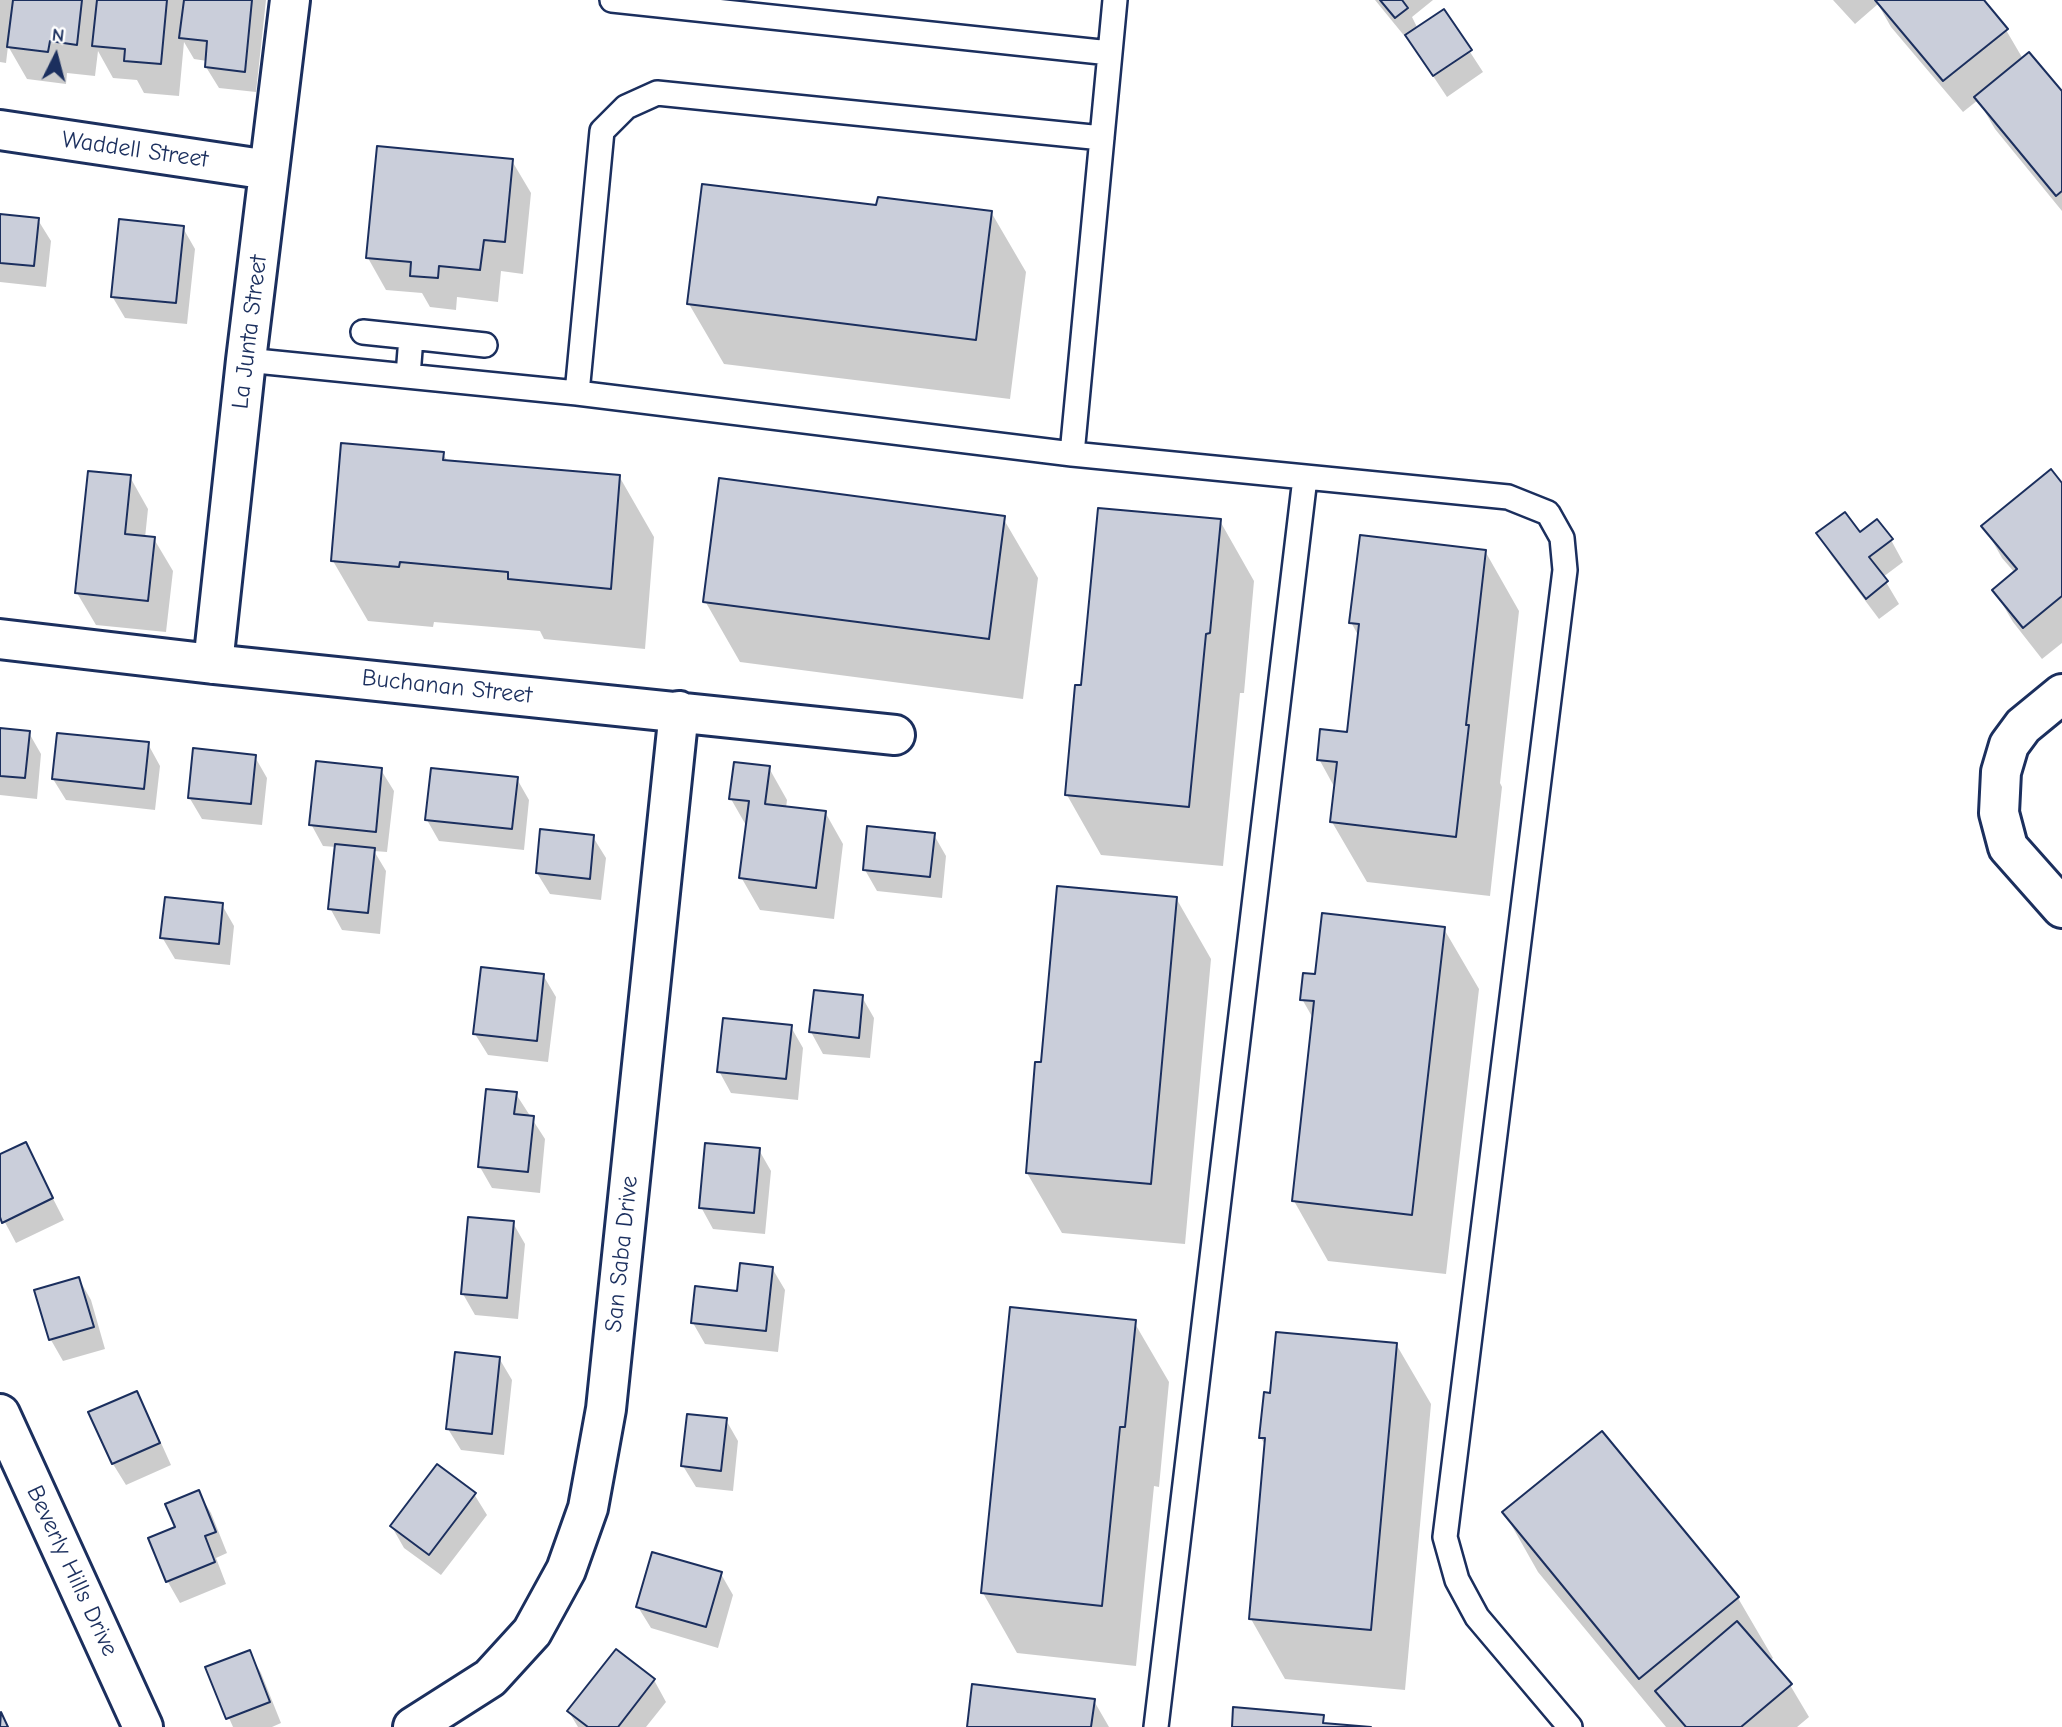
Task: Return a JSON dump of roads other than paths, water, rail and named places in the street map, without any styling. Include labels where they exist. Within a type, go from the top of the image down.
[{"type":"street","name":"La Junta Street","points":[[213,664],[246,360],[290,0]]},
{"type":"street","name":"Waddell Street","points":[[0,130],[269,170]]},
{"type":"street","name":"Buchanan Street","points":[[0,639],[213,664],[895,735]]},
{"type":"street","points":[[2062,694],[2023,726],[2009,745],[2001,772],[1999,813],[2008,847],[2062,908]]},
{"type":"street","name":"San Saba Drive","points":[[413,1727],[490,1678],[532,1632],[566,1570],[588,1508],[606,1409],[679,711]]},
{"type":"street","name":"Beverly Hills Drive","points":[[1,1420],[143,1727]]},
{"type":"lane","points":[[612,0],[1110,53]]},
{"type":"lane","points":[[1072,454],[1115,0]]},
{"type":"lane","points":[[577,393],[602,131],[626,107],[657,93],[1102,138]]},
{"type":"lane","points":[[363,332],[485,345]]},
{"type":"lane","points":[[408,376],[411,338]]},
{"type":"lane","points":[[246,360],[577,393],[1072,454],[1508,497],[1548,513],[1562,538],[1565,570],[1445,1538],[1457,1580],[1477,1617],[1570,1727]]},
{"type":"lane","points":[[1156,1727],[1305,478]]}]
